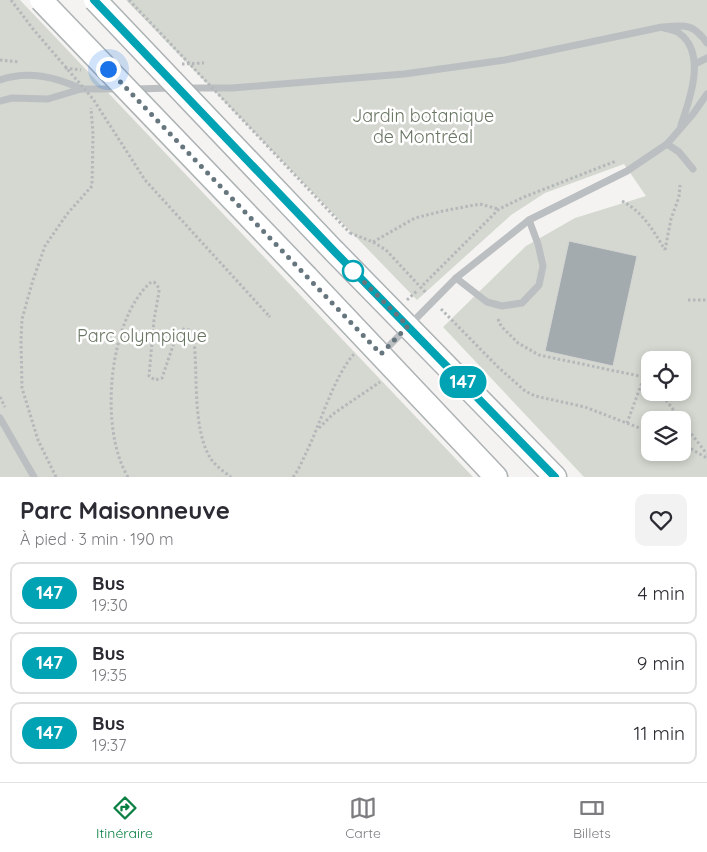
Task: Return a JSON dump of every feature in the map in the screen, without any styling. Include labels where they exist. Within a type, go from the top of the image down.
[{"type":"main road","points":[[41,0],[381,354],[496,477]]},
{"type":"main road","points":[[94,0],[334,251],[555,477]]},
{"type":"lane","points":[[0,101],[12,98],[48,99],[82,90],[232,88],[404,74],[504,60],[662,27],[683,25],[698,31],[707,43]]},
{"type":"lane","points":[[662,27],[679,33],[689,44],[695,64],[693,90],[679,129]]},
{"type":"lane","points":[[695,64],[707,58]]},
{"type":"lane","points":[[0,80],[18,76],[42,76],[65,81],[82,90]]},
{"type":"lane","points":[[381,354],[456,278],[530,220],[627,171],[667,144],[693,114],[707,94]]},
{"type":"lane","points":[[667,144],[680,152],[693,168]]},
{"type":"lane","points":[[456,278],[487,302],[502,306],[522,303],[538,284],[543,266],[530,220]]},
{"type":"lane","points":[[0,418],[34,477]]},
{"type":"path","points":[[11,0],[33,30],[93,99],[145,180],[270,317]]},
{"type":"path","points":[[129,0],[350,233],[373,242],[386,250],[423,291]]},
{"type":"path","points":[[56,477],[38,440],[22,388],[22,319],[45,246],[67,214],[92,186],[94,134],[91,108]]},
{"type":"path","points":[[622,201],[640,213],[652,228],[665,250],[671,219],[679,197],[680,185]]},
{"type":"path","points":[[373,242],[414,218],[443,210],[480,204],[499,209]]},
{"type":"path","points":[[128,477],[119,455],[115,436],[112,372],[117,343],[131,308],[142,291],[150,283],[154,282],[159,288],[159,292],[154,320],[150,376],[155,380],[162,378],[177,334],[182,329],[190,330],[194,340],[198,413],[203,440],[212,460],[231,477]]},
{"type":"path","points":[[408,298],[418,290]]},
{"type":"path","points":[[688,300],[707,300]]},
{"type":"path","points":[[446,314],[498,367],[525,391],[535,396],[585,406],[641,428]]},
{"type":"path","points":[[498,319],[518,343],[539,355],[641,376]]},
{"type":"path","points":[[293,477],[318,429],[347,362],[355,354]]},
{"type":"path","points":[[318,429],[333,414],[381,382]]},
{"type":"path","points":[[627,423],[641,385]]},
{"type":"path","points":[[667,401],[674,411]]},
{"type":"path","points":[[691,433],[707,454]]},
{"type":"path","points":[[691,449],[707,458]]},
{"type":"green space","name":"Parc olympique","points":[[0,0],[20,0],[473,477],[0,477]]},
{"type":"green space","name":"Jardin botanique de Montréal","points":[[126,0],[707,0],[707,477],[584,477],[443,327],[526,246],[575,218],[646,196],[624,164],[545,193],[511,215],[417,300]]},
{"type":"building","points":[[569,241],[637,256],[613,366],[545,351]]},
{"type":"bus line","name":"147","points":[[94,0],[334,251],[555,477]]},
{"type":"route","points":[[108,69],[381,354],[408,326],[353,271]]}]
